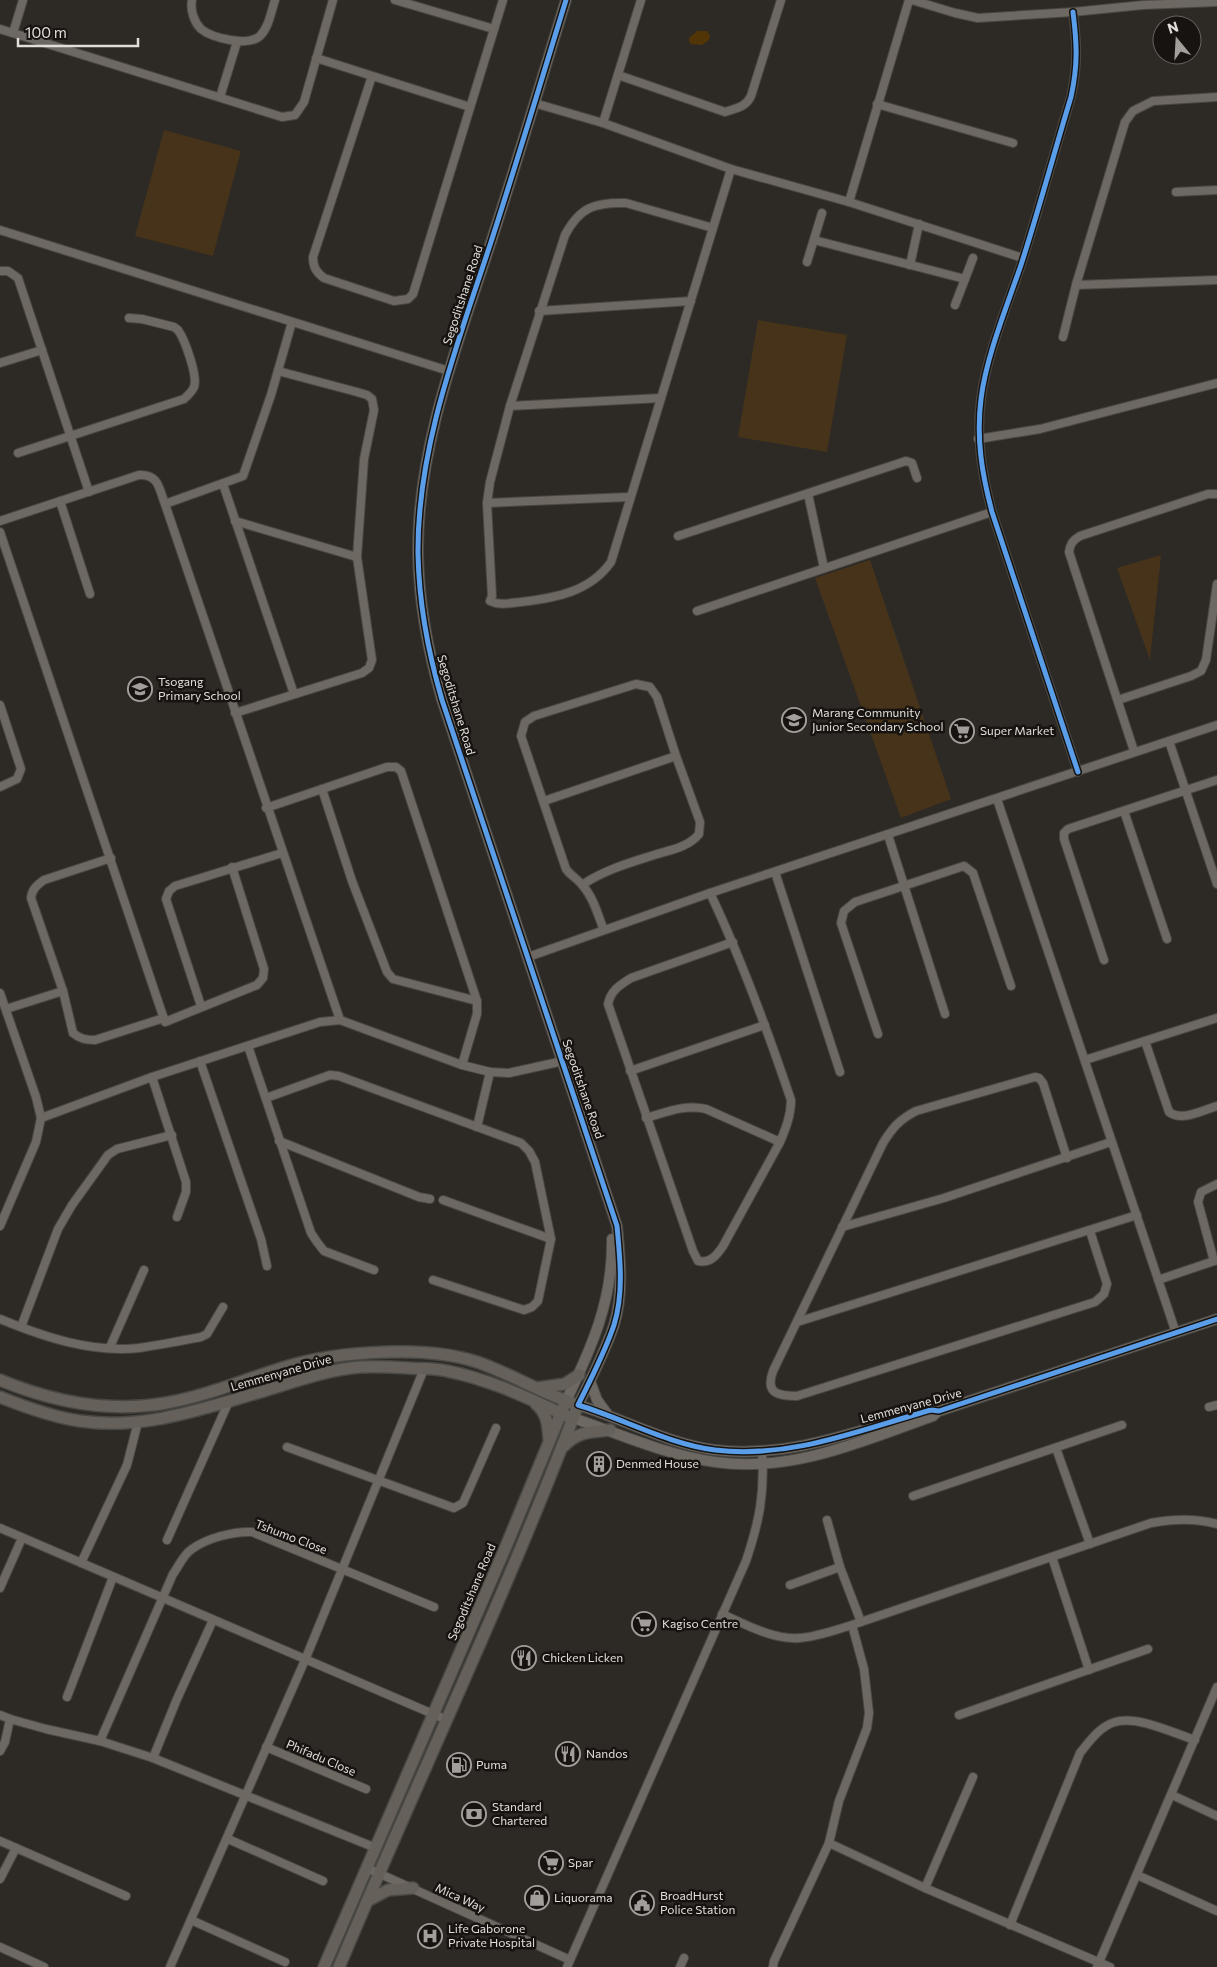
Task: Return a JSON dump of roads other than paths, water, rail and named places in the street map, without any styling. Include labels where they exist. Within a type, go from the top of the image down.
[{"type":"main road","name":"Lemmenyane Drive","points":[[0,1380],[43,1397],[66,1402],[106,1406],[142,1406],[190,1398],[310,1360],[359,1354],[403,1352],[449,1356],[476,1362],[578,1405]]},
{"type":"main road","name":"Lemmenyane Drive","points":[[0,1397],[30,1408],[79,1421],[107,1423],[138,1422],[186,1414],[310,1376],[360,1367],[391,1367],[444,1370],[462,1374],[493,1384],[573,1418]]},
{"type":"main road","points":[[535,1388],[565,1384],[579,1375]]},
{"type":"main road","points":[[530,1400],[542,1409],[545,1415],[549,1443]]},
{"type":"main road","name":"Segoditshane Road","points":[[339,1967],[366,1901],[376,1848],[566,1401]]},
{"type":"main road","name":"Segoditshane Road","points":[[324,1967],[447,1720],[562,1448],[578,1405]]},
{"type":"main road","points":[[562,1448],[571,1438],[580,1433],[610,1430]]},
{"type":"main road","points":[[366,1901],[388,1890],[413,1888]]},
{"type":"street","points":[[13,33],[23,0]]},
{"type":"street","points":[[192,0],[194,18],[203,30],[237,42],[251,40],[260,35],[266,28],[275,0]]},
{"type":"street","points":[[0,29],[282,117],[295,115],[304,102],[333,0]]},
{"type":"street","points":[[396,0],[494,29]]},
{"type":"street","points":[[372,76],[313,257],[313,264],[317,273],[324,278],[394,301],[408,299],[414,294],[503,0]]},
{"type":"street","name":"Segoditshane Road","points":[[566,0],[449,371],[432,436],[423,484],[418,554],[426,636],[442,700],[595,1154],[617,1226],[620,1268],[618,1303],[614,1324],[578,1405]]},
{"type":"street","points":[[603,123],[641,0]]},
{"type":"street","points":[[618,75],[725,112],[743,106],[748,103],[752,96],[781,0]]},
{"type":"street","points":[[848,202],[911,0],[978,18],[1073,12],[1143,2],[1217,2]]},
{"type":"street","points":[[1073,12],[1077,51],[1076,75],[1023,258],[986,372],[981,399],[978,439],[982,472],[992,512],[1078,772]]},
{"type":"street","points":[[220,97],[237,42]]},
{"type":"street","points":[[316,58],[470,107]]},
{"type":"street","points":[[1063,337],[1076,286],[1125,122],[1133,111],[1153,101],[1217,97]]},
{"type":"street","points":[[534,104],[603,123],[731,170],[848,202],[1023,258]]},
{"type":"street","points":[[877,104],[1013,143]]},
{"type":"street","points":[[713,228],[626,203],[592,206],[581,212],[571,224],[565,235],[539,311],[510,406],[490,482],[487,503],[492,596],[490,601],[500,604],[552,598],[572,592],[593,581],[603,573],[610,562],[731,170]]},
{"type":"street","points":[[1176,192],[1217,190]]},
{"type":"street","points":[[807,262],[822,213]]},
{"type":"street","points":[[910,265],[920,224]]},
{"type":"street","points":[[0,230],[449,371]]},
{"type":"street","points":[[814,240],[965,279]]},
{"type":"street","points":[[955,305],[973,258]]},
{"type":"street","points":[[0,272],[8,271],[18,278],[90,492]]},
{"type":"street","points":[[1076,286],[1217,280]]},
{"type":"street","points":[[539,311],[691,301]]},
{"type":"street","points":[[18,453],[184,399],[194,387],[195,376],[178,330],[174,327],[142,318],[129,318]]},
{"type":"street","points":[[165,504],[243,476],[247,470],[292,322]]},
{"type":"street","points":[[0,363],[42,350]]},
{"type":"street","points":[[235,713],[362,673],[368,668],[372,660],[357,557],[364,459],[374,410],[372,399],[367,395],[357,392],[278,372]]},
{"type":"street","points":[[978,439],[1040,429],[1217,383]]},
{"type":"street","points":[[510,406],[661,398]]},
{"type":"street","points":[[678,536],[906,461],[912,463],[917,478]]},
{"type":"street","points":[[0,521],[139,476],[150,476],[157,483],[266,808],[340,1020]]},
{"type":"street","points":[[224,484],[294,694]]},
{"type":"street","points":[[808,494],[824,568]]},
{"type":"street","points":[[1134,751],[1069,552],[1072,543],[1080,536],[1208,494],[1217,494]]},
{"type":"street","points":[[487,503],[629,497]]},
{"type":"street","points":[[60,501],[90,594]]},
{"type":"street","points":[[697,611],[992,512]]},
{"type":"street","points":[[235,521],[357,557]]},
{"type":"street","points":[[0,532],[165,1022],[257,985],[263,978],[264,969],[232,867]]},
{"type":"street","points":[[1118,700],[1201,671],[1206,660],[1217,584]]},
{"type":"street","points":[[582,885],[595,876],[611,869],[689,844],[699,834],[700,822],[657,697],[650,687],[644,685],[636,684],[534,716],[525,722],[521,736],[566,869],[590,895],[604,930]]},
{"type":"street","points":[[0,705],[21,769],[17,779],[0,787]]},
{"type":"street","points":[[528,957],[710,893],[998,799],[1134,751],[1217,726]]},
{"type":"street","points":[[1169,741],[1217,884]]},
{"type":"street","points":[[544,801],[676,756]]},
{"type":"street","points":[[266,808],[386,767],[396,767],[400,771],[475,988],[478,1002],[477,1014],[462,1065]]},
{"type":"street","points":[[1104,960],[1064,839],[1064,833],[1068,829],[1217,780]]},
{"type":"street","points":[[322,789],[355,890],[387,972],[394,979],[478,1002]]},
{"type":"street","points":[[998,799],[1176,1333]]},
{"type":"street","points":[[1124,810],[1167,939]]},
{"type":"street","points":[[888,835],[945,1014]]},
{"type":"street","points":[[201,1006],[166,899],[169,891],[175,886],[282,852]]},
{"type":"street","points":[[111,858],[44,880],[35,886],[32,892],[31,898],[63,991],[73,1033],[84,1040],[95,1040],[164,1018]]},
{"type":"street","points":[[878,1034],[842,923],[844,911],[855,902],[964,866],[970,869],[973,873],[1011,986]]},
{"type":"street","points":[[775,872],[840,1072]]},
{"type":"street","points":[[710,893],[733,942],[791,1100],[787,1125],[780,1142],[720,1250],[710,1261],[703,1262],[698,1261],[693,1251],[608,1004],[610,995],[618,986],[631,978],[733,942]]},
{"type":"street","points":[[6,1010],[63,991]]},
{"type":"street","points":[[0,993],[36,1097],[41,1118],[36,1142],[0,1226]]},
{"type":"street","points":[[1085,1060],[1217,1018]]},
{"type":"street","points":[[41,1118],[152,1077],[320,1022],[340,1020],[462,1065],[490,1072],[509,1073],[563,1061]]},
{"type":"street","points":[[630,1071],[765,1025]]},
{"type":"street","points":[[1145,1041],[1169,1112],[1175,1116],[1182,1117],[1217,1106]]},
{"type":"street","points":[[248,1046],[279,1141],[316,1242],[324,1251],[374,1270]]},
{"type":"street","points":[[200,1061],[261,1239],[267,1266]]},
{"type":"street","points":[[477,1127],[490,1072]]},
{"type":"street","points":[[266,1098],[330,1075],[339,1076],[521,1142],[535,1162],[551,1240],[538,1301],[532,1307],[524,1310],[433,1280]]},
{"type":"street","points":[[152,1077],[186,1182],[186,1192],[178,1217]]},
{"type":"street","points":[[1067,1158],[1043,1083],[1035,1077],[916,1111],[901,1119],[892,1128],[883,1143],[842,1227],[769,1381],[771,1388],[778,1394],[797,1396],[1095,1302],[1104,1294],[1107,1284],[1090,1231]]},
{"type":"street","points":[[646,1118],[687,1106],[697,1107],[706,1109],[780,1142]]},
{"type":"street","points":[[20,1327],[58,1229],[72,1205],[108,1155],[117,1149],[172,1135]]},
{"type":"street","points":[[279,1141],[419,1197],[430,1199]]},
{"type":"street","points":[[842,1227],[944,1198],[1112,1142]]},
{"type":"street","points":[[1158,1280],[1216,1260],[1198,1202],[1201,1192],[1217,1184]]},
{"type":"street","points":[[443,1200],[551,1240]]},
{"type":"street","points":[[797,1322],[1137,1215]]},
{"type":"street","name":"Segoditshane Road","points":[[566,1401],[597,1333],[609,1289],[612,1226],[614,1221]]},
{"type":"street","points":[[110,1347],[144,1270]]},
{"type":"street","points":[[0,1319],[52,1339],[84,1346],[138,1348],[201,1337],[207,1334],[222,1307]]},
{"type":"street","name":"Lemmenyane Drive","points":[[573,1418],[656,1448],[693,1458],[715,1462],[763,1465],[790,1462],[830,1452],[933,1416],[939,1411],[1217,1319]]},
{"type":"street","points":[[170,1967],[228,1839],[305,1660],[424,1369]]},
{"type":"street","points":[[590,1381],[597,1400],[609,1416]]},
{"type":"street","points":[[167,1540],[229,1401]]},
{"type":"street","name":"Lemmenyane Drive","points":[[578,1405],[661,1436],[698,1446],[715,1450],[762,1452],[789,1450],[930,1410],[939,1411]]},
{"type":"street","points":[[81,1563],[126,1465],[138,1422]]},
{"type":"street","points":[[913,1496],[1122,1425]]},
{"type":"street","points":[[287,1447],[451,1509],[463,1503],[496,1428]]},
{"type":"street","points":[[1056,1448],[1090,1544]]},
{"type":"street","points":[[569,1963],[746,1561],[758,1525],[762,1502],[762,1452]]},
{"type":"street","points":[[722,1614],[758,1629],[786,1637],[812,1636],[852,1625],[1151,1523],[1174,1519],[1197,1519],[1217,1524]]},
{"type":"street","points":[[827,1520],[840,1568],[860,1622]]},
{"type":"street","points":[[0,1528],[447,1720]]},
{"type":"street","name":"Tshumo Close","points":[[100,1741],[162,1598],[177,1569],[192,1548],[228,1534],[252,1532],[434,1607]]},
{"type":"street","points":[[0,1588],[22,1538]]},
{"type":"street","points":[[1052,1557],[1089,1670]]},
{"type":"street","points":[[790,1585],[840,1568]]},
{"type":"street","points":[[67,1697],[113,1577]]},
{"type":"street","points":[[153,1758],[177,1698],[213,1620]]},
{"type":"street","points":[[773,1967],[774,1961],[829,1843],[839,1801],[867,1728],[869,1713],[864,1669],[852,1625]]},
{"type":"street","points":[[959,1715],[1148,1649]]},
{"type":"street","points":[[1098,1965],[1216,1692]]},
{"type":"street","points":[[0,1715],[46,1729],[100,1741],[153,1758],[376,1848]]},
{"type":"street","points":[[0,1751],[5,1742],[10,1719]]},
{"type":"street","points":[[1010,1925],[1080,1753],[1093,1737],[1113,1722],[1126,1720],[1146,1723],[1195,1740]]},
{"type":"street","name":"Phifadu Close","points":[[266,1747],[366,1789]]},
{"type":"street","points":[[925,1888],[973,1777]]},
{"type":"street","points":[[1172,1795],[1217,1816]]},
{"type":"street","points":[[228,1839],[323,1881]]},
{"type":"street","points":[[0,1841],[126,1896]]},
{"type":"street","points":[[829,1843],[1098,1965],[1110,1967]]},
{"type":"street","points":[[0,1879],[16,1848]]},
{"type":"street","name":"Mica Way","points":[[373,1871],[413,1888],[569,1963]]},
{"type":"street","points":[[1137,1875],[1217,1911]]},
{"type":"street","points":[[192,1920],[285,1962]]},
{"type":"street","points":[[0,1947],[44,1967]]},
{"type":"street","points":[[680,1967],[684,1958]]},
{"type":"place","name":"Tsogang Primary School","points":[[140,689]]},
{"type":"place","name":"Marang Community Junior Secondary School","points":[[794,720]]},
{"type":"place","name":"Super Market","points":[[962,731]]},
{"type":"place","name":"Denmed House","points":[[599,1464]]},
{"type":"place","name":"Kagiso Centre","points":[[644,1624]]},
{"type":"place","name":"Chicken Licken","points":[[524,1658]]},
{"type":"place","name":"Nandos","points":[[568,1754]]},
{"type":"place","name":"Puma","points":[[459,1765]]},
{"type":"place","name":"Standard Chartered","points":[[474,1814]]},
{"type":"place","name":"Spar","points":[[551,1863]]},
{"type":"place","name":"Liquorama","points":[[537,1898]]},
{"type":"place","name":"BroadHurst Police Station","points":[[642,1903]]},
{"type":"place","name":"Life Gaborone Private Hospital","points":[[430,1936]]}]
